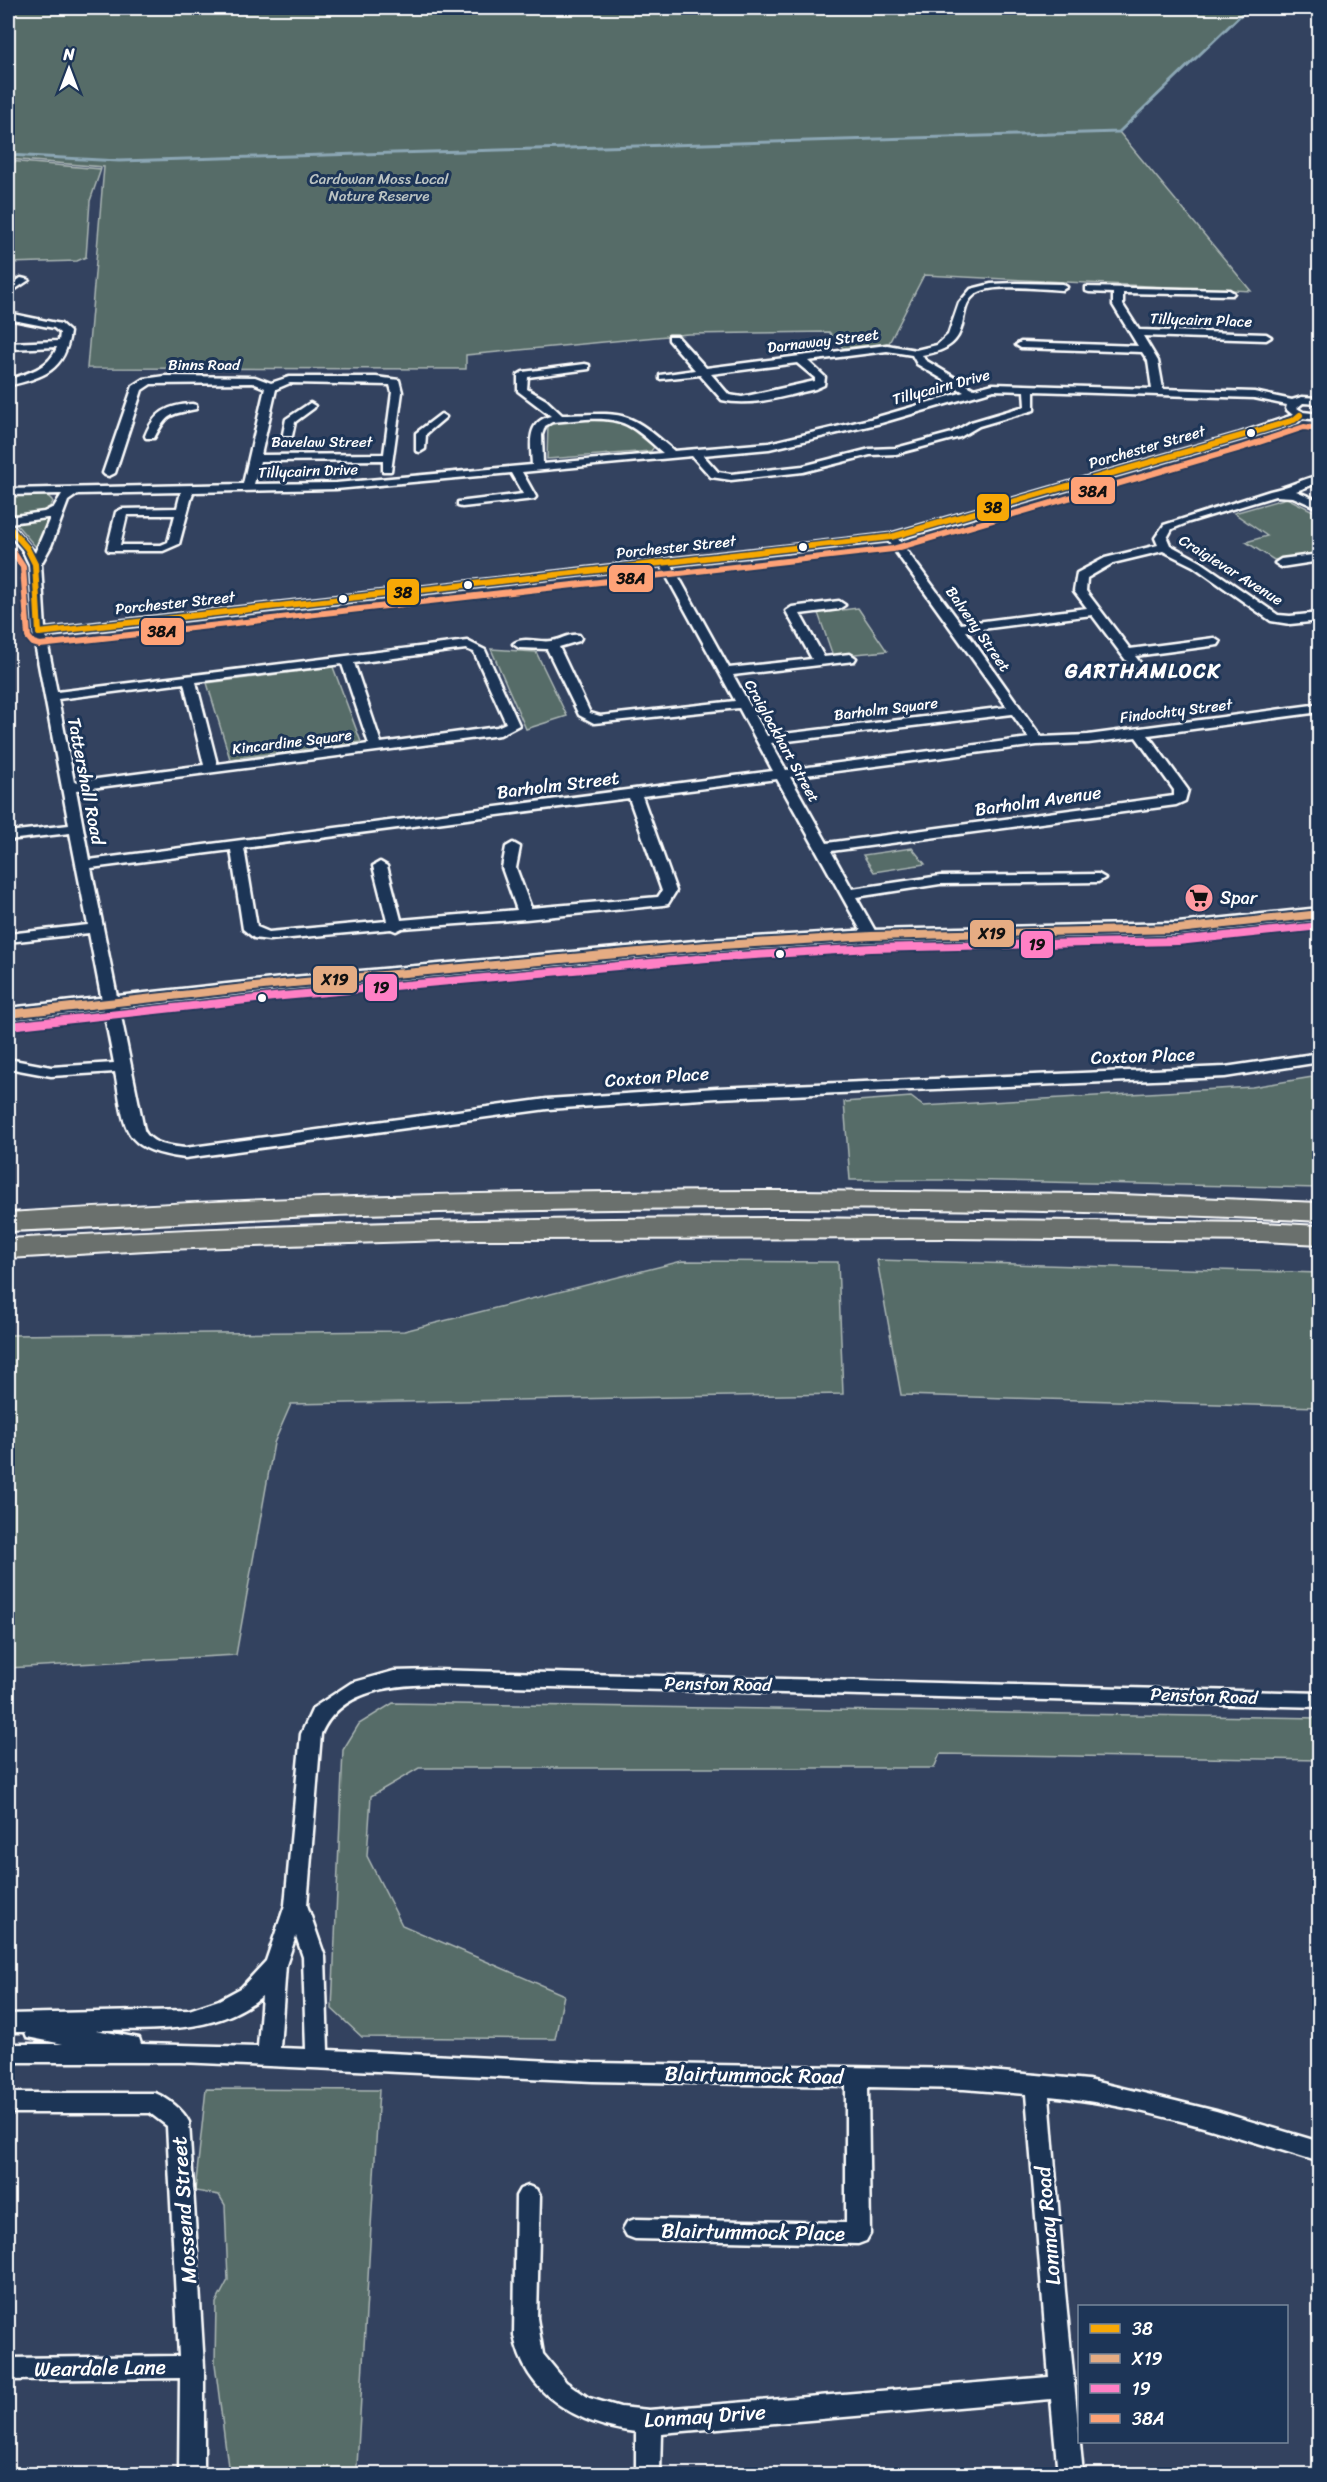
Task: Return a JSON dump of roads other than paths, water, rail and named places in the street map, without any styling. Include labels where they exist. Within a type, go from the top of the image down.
[{"type":"highway","points":[[8,1222],[121,1214],[520,1200],[895,1199],[1230,1207],[1320,1212]]},
{"type":"highway","points":[[16,1249],[282,1236],[528,1229],[880,1228],[1262,1232],[1320,1235]]},
{"type":"main road","points":[[8,1014],[282,984],[706,946],[871,936],[1170,930],[1320,914]]},
{"type":"street","points":[[8,291],[24,280]]},
{"type":"street","points":[[971,392],[921,362],[916,353],[942,348],[949,343],[967,299],[974,290],[995,286],[1062,287]]},
{"type":"street","points":[[1089,289],[1229,293]]},
{"type":"street","points":[[1118,290],[1118,305],[1153,361],[1158,391]]},
{"type":"street","points":[[8,316],[57,326],[65,332],[59,360],[49,368],[8,383]]},
{"type":"street","name":"Tillycairn Place","points":[[1136,333],[1266,337]]},
{"type":"street","points":[[673,338],[726,398],[742,400],[811,387],[820,383],[820,377],[797,358]]},
{"type":"street","points":[[8,346],[64,344]]},
{"type":"street","points":[[1021,345],[1146,350]]},
{"type":"street","name":"Darnaway Street","points":[[664,377],[888,348],[916,353]]},
{"type":"street","points":[[559,418],[542,402],[527,395],[522,389],[523,375],[585,368]]},
{"type":"street","name":"Binns Road","points":[[150,436],[141,420],[136,388],[148,381],[237,379],[255,380],[271,387]]},
{"type":"street","name":"Bavelaw Street","points":[[288,434],[276,421],[271,387],[289,380],[395,382],[407,433],[420,449]]},
{"type":"street","name":"Tillycairn Drive","points":[[8,492],[348,486],[769,446],[877,421],[993,387],[1254,395],[1293,403],[1302,400],[1320,401]]},
{"type":"street","points":[[696,453],[715,475],[731,477],[803,469],[870,452],[896,451],[956,435],[975,424],[1030,408],[1029,387]]},
{"type":"street","points":[[1293,403],[1291,409],[1300,415],[1320,417]]},
{"type":"street","name":"Bavelaw Street","points":[[248,488],[255,458],[276,421],[310,406]]},
{"type":"street","points":[[141,420],[174,407],[192,407]]},
{"type":"street","points":[[538,468],[538,428],[542,423],[559,418],[603,414],[618,415],[632,420],[673,456]]},
{"type":"street","name":"Porchester Street","points":[[39,633],[891,537],[1254,432],[1294,420],[1300,415]]},
{"type":"street","points":[[407,433],[441,417]]},
{"type":"street","name":"Binns Road","points":[[109,473],[141,420]]},
{"type":"street","name":"Bavelaw Street","points":[[387,470],[389,457],[407,433]]},
{"type":"street","name":"Bavelaw Street","points":[[255,458],[389,457]]},
{"type":"street","points":[[462,504],[530,497],[515,470]]},
{"type":"street","points":[[1286,492],[1300,484],[1320,478]]},
{"type":"street","points":[[181,511],[122,512],[113,549],[163,548],[173,544],[188,488]]},
{"type":"street","points":[[35,564],[45,546],[59,509],[68,494],[79,489]]},
{"type":"street","points":[[1286,492],[1320,506]]},
{"type":"street","name":"Craigievar Avenue","points":[[1286,492],[1263,496],[1185,520],[1168,527],[1161,538],[1165,547],[1197,564],[1275,618],[1290,620],[1320,616]]},
{"type":"street","points":[[8,520],[46,515],[59,509]]},
{"type":"street","points":[[8,526],[27,548],[35,564]]},
{"type":"street","name":"Balveny Street","points":[[891,537],[1037,741]]},
{"type":"street","points":[[1135,664],[1080,591],[1081,576],[1109,560],[1165,547]]},
{"type":"street","points":[[1281,563],[1320,556]]},
{"type":"street","name":"Craiglockhart Street","points":[[664,563],[871,936]]},
{"type":"street","name":"Tattershall Road","points":[[35,564],[39,633],[110,1004]]},
{"type":"street","points":[[820,662],[792,611],[839,605]]},
{"type":"street","points":[[958,628],[1096,611]]},
{"type":"street","points":[[519,644],[552,645],[575,638]]},
{"type":"street","points":[[1128,653],[1214,642]]},
{"type":"street","name":"Kincardine Square","points":[[51,696],[467,645],[479,650],[513,725],[500,731],[69,787]]},
{"type":"street","points":[[552,645],[585,715],[599,720],[743,704]]},
{"type":"street","points":[[725,672],[850,658]]},
{"type":"street","name":"Kincardine Square","points":[[347,660],[376,747]]},
{"type":"street","name":"Kincardine Square","points":[[189,679],[212,769]]},
{"type":"street","name":"Findochty Street","points":[[1037,741],[1088,739],[1320,708]]},
{"type":"street","name":"Barholm Square","points":[[762,740],[1014,710]]},
{"type":"street","name":"Barholm Avenue","points":[[822,848],[1159,803],[1180,798],[1181,790],[1139,732]]},
{"type":"street","name":"Barholm Street","points":[[84,865],[1037,741]]},
{"type":"street","points":[[237,845],[250,929],[269,936],[396,927],[663,901],[669,891],[634,794]]},
{"type":"street","points":[[8,836],[76,828]]},
{"type":"street","points":[[513,847],[509,868],[526,915]]},
{"type":"street","points":[[380,866],[396,927]]},
{"type":"street","points":[[848,894],[940,880],[1098,878]]},
{"type":"street","points":[[8,938],[96,928]]},
{"type":"street","name":"Coxton Place","points":[[110,1004],[138,1135],[149,1144],[167,1151],[185,1153],[547,1104],[717,1093],[1225,1072],[1320,1057]]},
{"type":"street","points":[[8,1064],[33,1072],[70,1073],[122,1066]]},
{"type":"street","name":"Penston Road","points":[[268,2057],[275,1965],[296,1905],[307,1756],[311,1734],[320,1713],[368,1683],[394,1678],[541,1680],[1320,1700]]},
{"type":"street","name":"Penston Road","points":[[296,1905],[314,1957],[316,2060]]},
{"type":"street","points":[[8,2024],[189,2019],[216,2013],[240,2002],[265,1981],[275,1965]]},
{"type":"street","name":"Blairtummock Road","points":[[8,2024],[180,2053]]},
{"type":"street","name":"Blairtummock Road","points":[[8,2053],[180,2053],[593,2072],[964,2079],[1088,2090],[1216,2121],[1320,2152]]},
{"type":"street","name":"Blairtummock Place","points":[[635,2229],[858,2234],[857,2077]]},
{"type":"street","name":"Lonmay Road","points":[[1037,2085],[1071,2475]]},
{"type":"street","name":"Mossend Street","points":[[8,2103],[154,2103],[178,2122],[192,2367],[192,2475]]},
{"type":"street","name":"Lonmay Drive","points":[[528,2196],[526,2333],[530,2353],[536,2366],[553,2387],[574,2404],[600,2415],[649,2422],[1063,2387]]},
{"type":"street","name":"Weardale Lane","points":[[8,2369],[192,2367]]},
{"type":"street","points":[[648,2475],[649,2422]]},
{"type":"waterway","points":[[8,155],[119,161],[1119,132],[1248,8]]},
{"type":"place","name":"Spar","points":[[1199,898]]},
{"type":"district","name":"GARTHAMLOCK","points":[[1143,671]]},
{"type":"park label","name":"Cardowan Moss Local Nature Reserve","points":[[379,188]]}]
